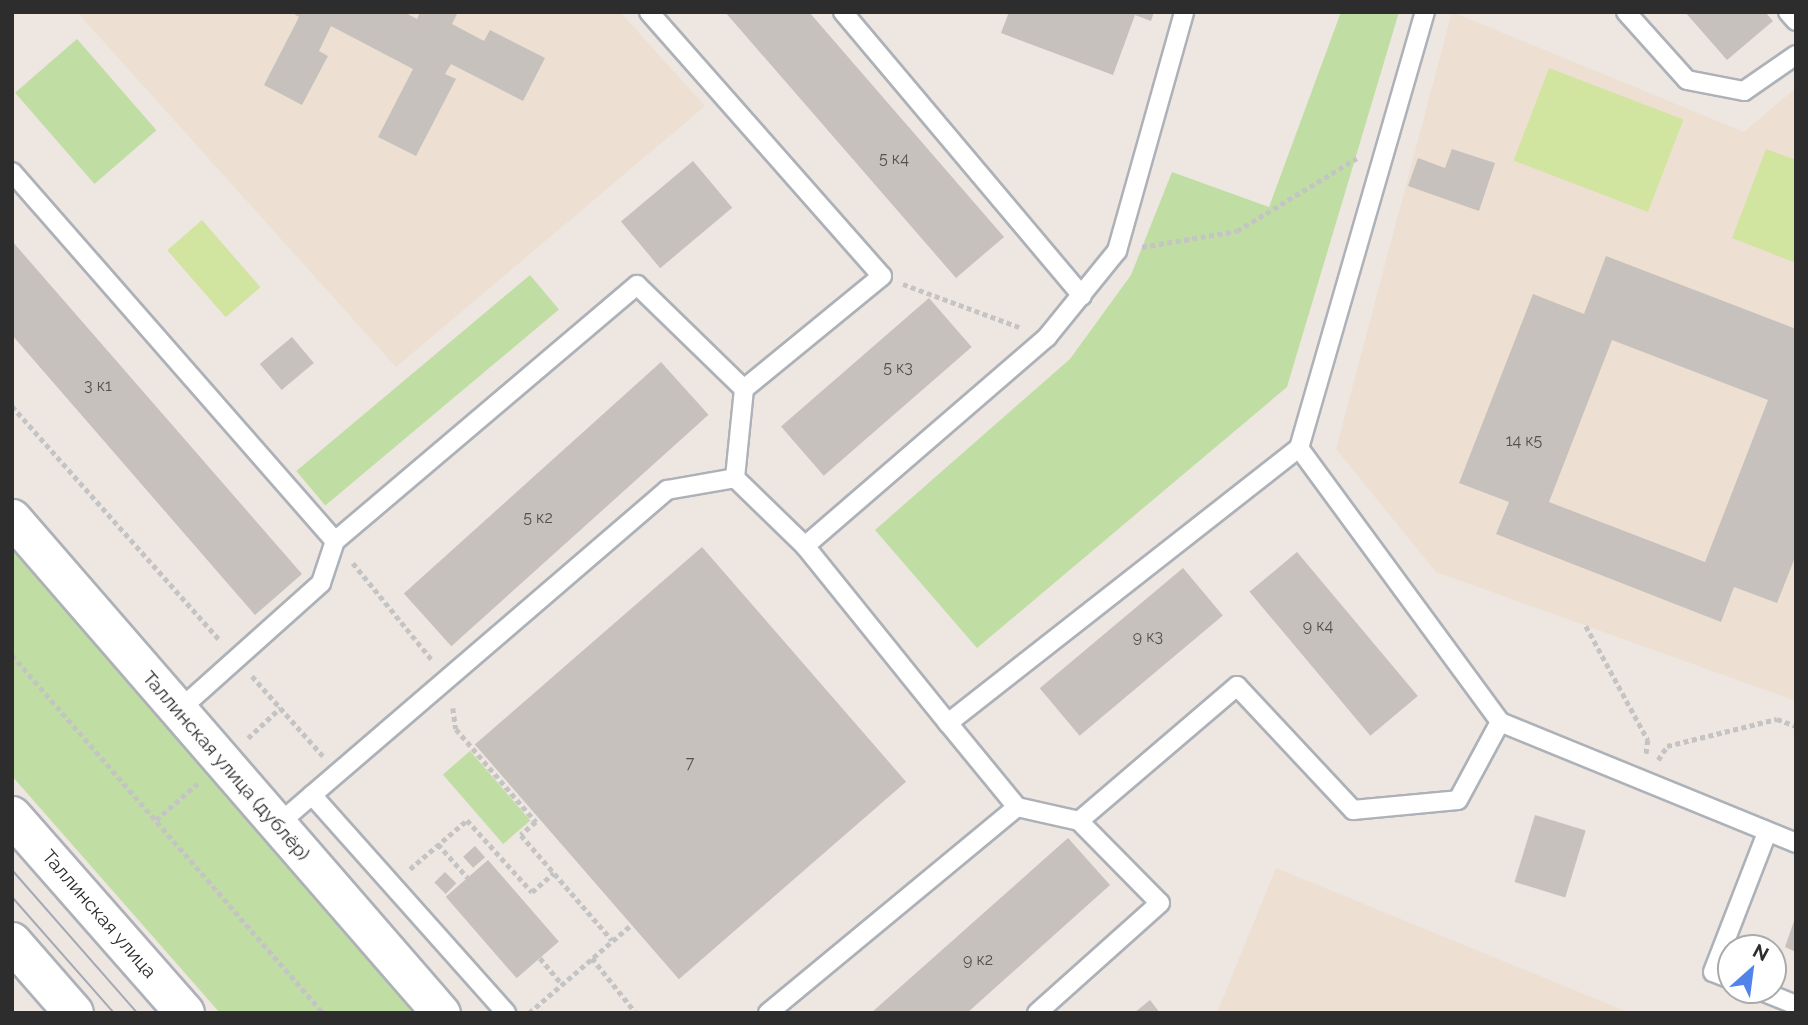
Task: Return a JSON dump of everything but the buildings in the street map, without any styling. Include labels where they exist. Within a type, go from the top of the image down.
[{"type":"main road","name":"Таллинская улица","points":[[12,816],[185,1013]]},
{"type":"main road","points":[[12,942],[74,1013]]},
{"type":"street","name":"Таллинская улица (дублёр)","points":[[12,518],[276,826],[441,1013]]},
{"type":"lane","points":[[649,12],[882,276],[744,389],[735,478]]},
{"type":"lane","points":[[844,12],[1082,296]]},
{"type":"lane","points":[[805,546],[1047,337],[1117,251],[1184,12]]},
{"type":"lane","points":[[948,723],[1298,448],[1425,12]]},
{"type":"lane","points":[[1626,12],[1687,80],[1744,91],[1796,55]]},
{"type":"lane","points":[[1788,12],[1796,21]]},
{"type":"lane","points":[[12,172],[335,541]]},
{"type":"lane","points":[[178,711],[321,583],[335,541],[637,285],[744,389]]},
{"type":"lane","points":[[1298,448],[1500,722],[1796,843]]},
{"type":"lane","points":[[735,478],[805,546],[1017,807],[1079,821],[1160,903],[1038,1013]]},
{"type":"lane","points":[[276,826],[667,490],[735,478]]},
{"type":"lane","points":[[1079,821],[1237,686],[1353,810],[1458,800],[1500,722]]},
{"type":"lane","points":[[312,795],[506,1013]]},
{"type":"lane","points":[[768,1013],[1017,807]]},
{"type":"lane","points":[[1728,934],[1767,833]]},
{"type":"path","points":[[1117,251],[1237,231],[1388,139]]},
{"type":"path","points":[[882,276],[1047,337]]},
{"type":"path","points":[[12,406],[337,773]]},
{"type":"path","points":[[335,541],[448,679],[456,729],[536,822],[521,835],[612,940]]},
{"type":"path","points":[[1586,626],[1648,740],[1644,782]]},
{"type":"path","points":[[12,655],[323,1013]]},
{"type":"path","points":[[1644,782],[1667,746],[1777,719],[1796,726]]},
{"type":"path","points":[[392,885],[467,820],[532,892],[554,873]]},
{"type":"path","points":[[438,844],[468,878]]},
{"type":"path","points":[[529,1013],[632,924]]},
{"type":"path","points":[[540,958],[562,984]]},
{"type":"path","points":[[592,958],[636,1013]]},
{"type":"shaded area","points":[[77,12],[620,12],[705,106],[396,367]]},
{"type":"shaded area","points":[[1452,12],[1744,132],[1796,88],[1796,701],[1436,572],[1336,449]]},
{"type":"shaded area","points":[[1276,868],[1630,1013],[1217,1013]]},
{"type":"green space","points":[[1341,12],[1399,12],[1287,387],[977,648],[875,530],[1070,359],[1131,275],[1172,172],[1269,207]]},
{"type":"green space","points":[[77,39],[156,130],[94,184],[15,93]]},
{"type":"green space","points":[[1549,68],[1683,120],[1648,212],[1514,160]]},
{"type":"green space","points":[[1766,149],[1796,160],[1796,263],[1732,238]]},
{"type":"green space","points":[[202,220],[260,287],[226,317],[167,250]]},
{"type":"green space","points":[[530,275],[559,309],[325,506],[296,471]]},
{"type":"green space","points":[[12,544],[417,1013],[220,1013],[12,776]]},
{"type":"green space","points":[[470,751],[530,820],[503,844],[443,775]]},
{"type":"tram line","points":[[12,870],[137,1013]]},
{"type":"tram line","points":[[12,897],[114,1013]]}]
